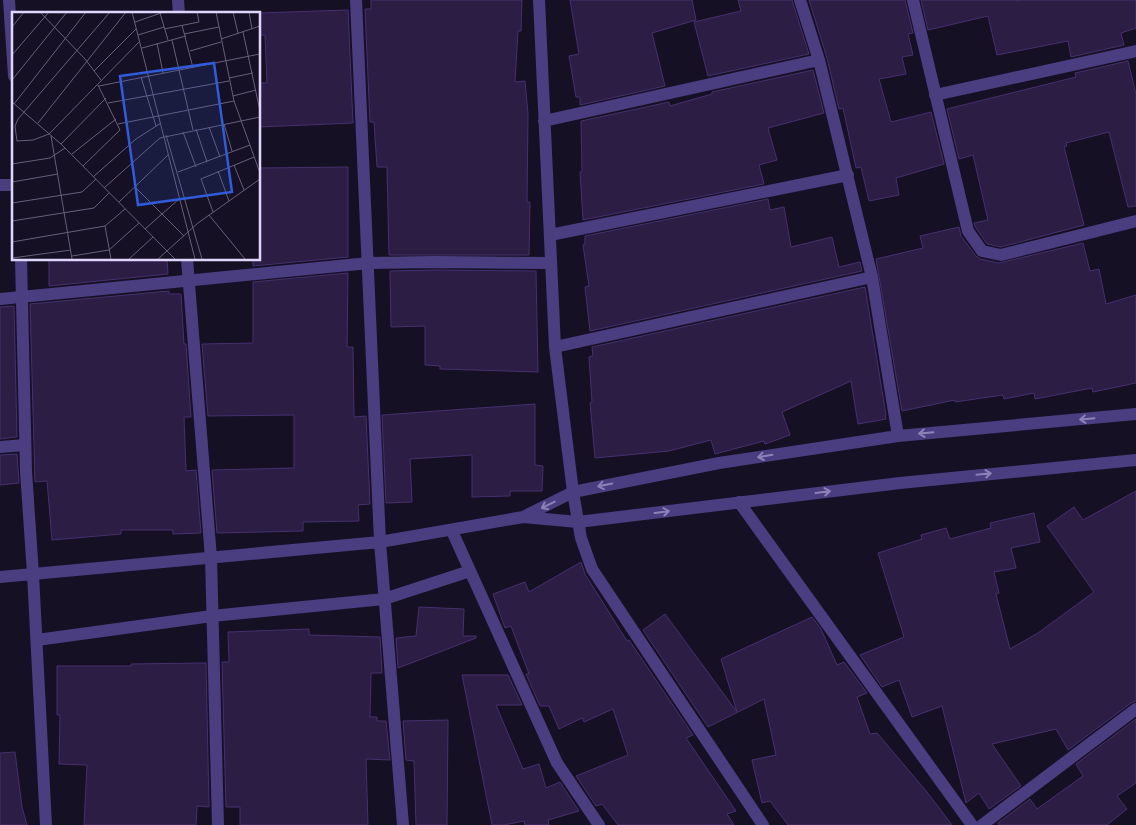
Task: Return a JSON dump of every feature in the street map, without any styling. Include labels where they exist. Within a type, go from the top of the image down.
[{"type":"street","points":[[9,0],[12,46]]},
{"type":"street","points":[[356,0],[380,542],[403,825]]},
{"type":"street","points":[[539,0],[555,347],[572,492],[581,538],[592,569],[763,825]]},
{"type":"street","points":[[800,0],[819,60],[872,277],[898,436]]},
{"type":"street","points":[[913,0],[968,231],[982,251],[1001,255],[1136,221]]},
{"type":"street","points":[[935,95],[1136,51]]},
{"type":"street","points":[[544,121],[819,60]]},
{"type":"street","points":[[550,235],[848,175]]},
{"type":"street","points":[[21,260],[20,296],[25,446],[46,825]]},
{"type":"street","points":[[187,260],[211,558],[218,825]]},
{"type":"street","points":[[0,299],[369,263],[550,264]]},
{"type":"street","points":[[555,347],[872,277]]},
{"type":"street","points":[[523,518],[572,492],[719,463],[898,436],[1136,414]]},
{"type":"street","points":[[0,447],[25,446]]},
{"type":"street","points":[[0,578],[380,542],[523,518],[578,522],[900,482],[1135,461]]},
{"type":"street","points":[[739,502],[972,825]]},
{"type":"street","points":[[452,530],[557,763],[599,825]]},
{"type":"street","points":[[37,640],[212,616],[384,599],[470,571]]},
{"type":"street","points":[[982,825],[1136,709]]},
{"type":"building","points":[[371,0],[522,0],[521,31],[518,31],[515,82],[525,81],[528,114],[527,202],[530,202],[529,255],[389,255],[387,167],[377,167],[374,122],[370,122],[365,9],[371,9]]},
{"type":"building","points":[[570,0],[692,0],[696,20],[652,33],[665,86],[580,105],[580,97],[576,97],[569,56],[579,54]]},
{"type":"building","points":[[738,0],[792,0],[809,54],[708,76],[694,22],[741,11]]},
{"type":"building","points":[[809,0],[905,0],[913,33],[908,34],[913,55],[902,57],[906,74],[879,79],[891,122],[931,112],[944,164],[896,178],[899,195],[869,201],[861,167],[856,168],[843,108],[839,109],[827,58]]},
{"type":"building","points":[[921,0],[1136,0],[1136,28],[1121,33],[1124,45],[1071,57],[1068,41],[997,55],[988,16],[928,30]]},
{"type":"building","points":[[348,10],[353,123],[260,127],[260,83],[267,83],[265,35],[260,35],[260,13]]},
{"type":"building","points":[[1128,61],[1136,94],[1136,206],[1128,207],[1109,132],[1066,143],[1067,146],[1064,147],[1084,225],[1001,247],[987,244],[974,223],[988,220],[973,155],[959,159],[947,109],[1076,77],[1075,73]]},
{"type":"building","points":[[813,70],[824,113],[768,128],[777,160],[759,165],[764,184],[583,220],[580,172],[582,171],[581,121],[669,102],[670,106],[712,94],[712,92]]},
{"type":"building","points":[[348,167],[348,257],[253,266],[253,260],[260,260],[260,168]]},
{"type":"building","points":[[768,199],[770,210],[784,207],[791,247],[832,237],[839,267],[860,262],[862,271],[590,331],[585,287],[589,286],[583,245],[585,244],[585,236]]},
{"type":"building","points":[[959,227],[961,236],[976,256],[980,259],[999,263],[1083,243],[1090,271],[1099,269],[1106,304],[1136,295],[1136,383],[1093,392],[1092,388],[1035,399],[1034,393],[1004,399],[1003,395],[955,402],[955,400],[902,411],[876,259],[923,248],[920,236]]},
{"type":"building","points":[[49,260],[167,260],[168,274],[49,286]]},
{"type":"building","points":[[390,271],[536,271],[538,372],[440,369],[440,366],[425,365],[425,326],[391,327]]},
{"type":"building","points":[[348,273],[347,347],[353,347],[354,417],[366,416],[370,504],[358,505],[359,521],[303,522],[303,531],[217,533],[212,470],[294,468],[294,415],[208,416],[202,344],[253,343],[253,282]]},
{"type":"building","points":[[865,287],[886,419],[858,424],[851,381],[782,412],[790,435],[765,444],[764,441],[715,454],[711,440],[669,451],[595,458],[590,403],[592,402],[589,357],[593,356],[592,347]]},
{"type":"building","points":[[169,291],[169,294],[181,294],[191,417],[184,417],[186,471],[196,470],[201,533],[173,534],[173,530],[121,530],[121,534],[52,540],[47,481],[35,482],[30,304]]},
{"type":"building","points":[[14,306],[17,437],[0,439],[0,307]]},
{"type":"building","points":[[535,404],[535,465],[543,466],[542,491],[510,491],[510,496],[472,497],[472,455],[410,459],[412,502],[386,503],[382,415]]},
{"type":"building","points":[[17,454],[19,483],[0,485],[0,455]]},
{"type":"building","points":[[1136,491],[1136,701],[1068,750],[1056,729],[992,744],[1021,786],[989,809],[979,793],[966,803],[942,706],[912,717],[899,680],[882,687],[860,655],[904,637],[878,553],[922,539],[921,535],[946,528],[950,539],[991,528],[990,523],[1034,513],[1040,542],[1011,548],[1016,568],[994,572],[999,593],[996,594],[1010,649],[1038,633],[1094,592],[1047,526],[1074,507],[1083,520]]},
{"type":"building","points":[[581,562],[585,574],[627,641],[629,640],[693,735],[686,738],[736,811],[727,814],[734,825],[618,825],[602,804],[596,806],[576,776],[628,755],[613,709],[584,722],[582,718],[559,729],[549,706],[540,706],[526,674],[529,674],[511,626],[505,628],[493,594],[525,582],[529,592]]},
{"type":"building","points":[[419,607],[464,609],[463,636],[476,636],[476,638],[398,668],[396,638],[416,636]]},
{"type":"building","points":[[665,614],[737,712],[721,659],[812,617],[821,629],[837,665],[844,662],[867,693],[857,697],[870,734],[877,733],[952,825],[788,825],[770,801],[762,803],[752,760],[776,755],[764,699],[708,727],[643,630]]},
{"type":"building","points":[[309,629],[309,635],[380,637],[382,673],[371,673],[370,717],[377,717],[377,721],[386,721],[390,760],[366,759],[368,825],[240,825],[240,807],[226,807],[222,662],[229,662],[228,632]]},
{"type":"building","points":[[206,663],[209,807],[197,806],[196,825],[84,825],[87,765],[59,764],[60,715],[57,715],[57,666]]},
{"type":"building","points":[[462,675],[508,675],[522,705],[496,705],[523,769],[539,764],[546,788],[560,782],[579,811],[548,820],[549,825],[525,825],[524,821],[492,825]]},
{"type":"building","points":[[1136,719],[1136,783],[1117,796],[1127,809],[1107,825],[999,825],[998,823],[1030,799],[1037,809],[1083,776],[1076,764]]},
{"type":"building","points":[[448,720],[447,825],[416,825],[414,761],[406,760],[403,721]]},
{"type":"building","points":[[15,752],[22,807],[27,825],[0,825],[0,753]]}]
